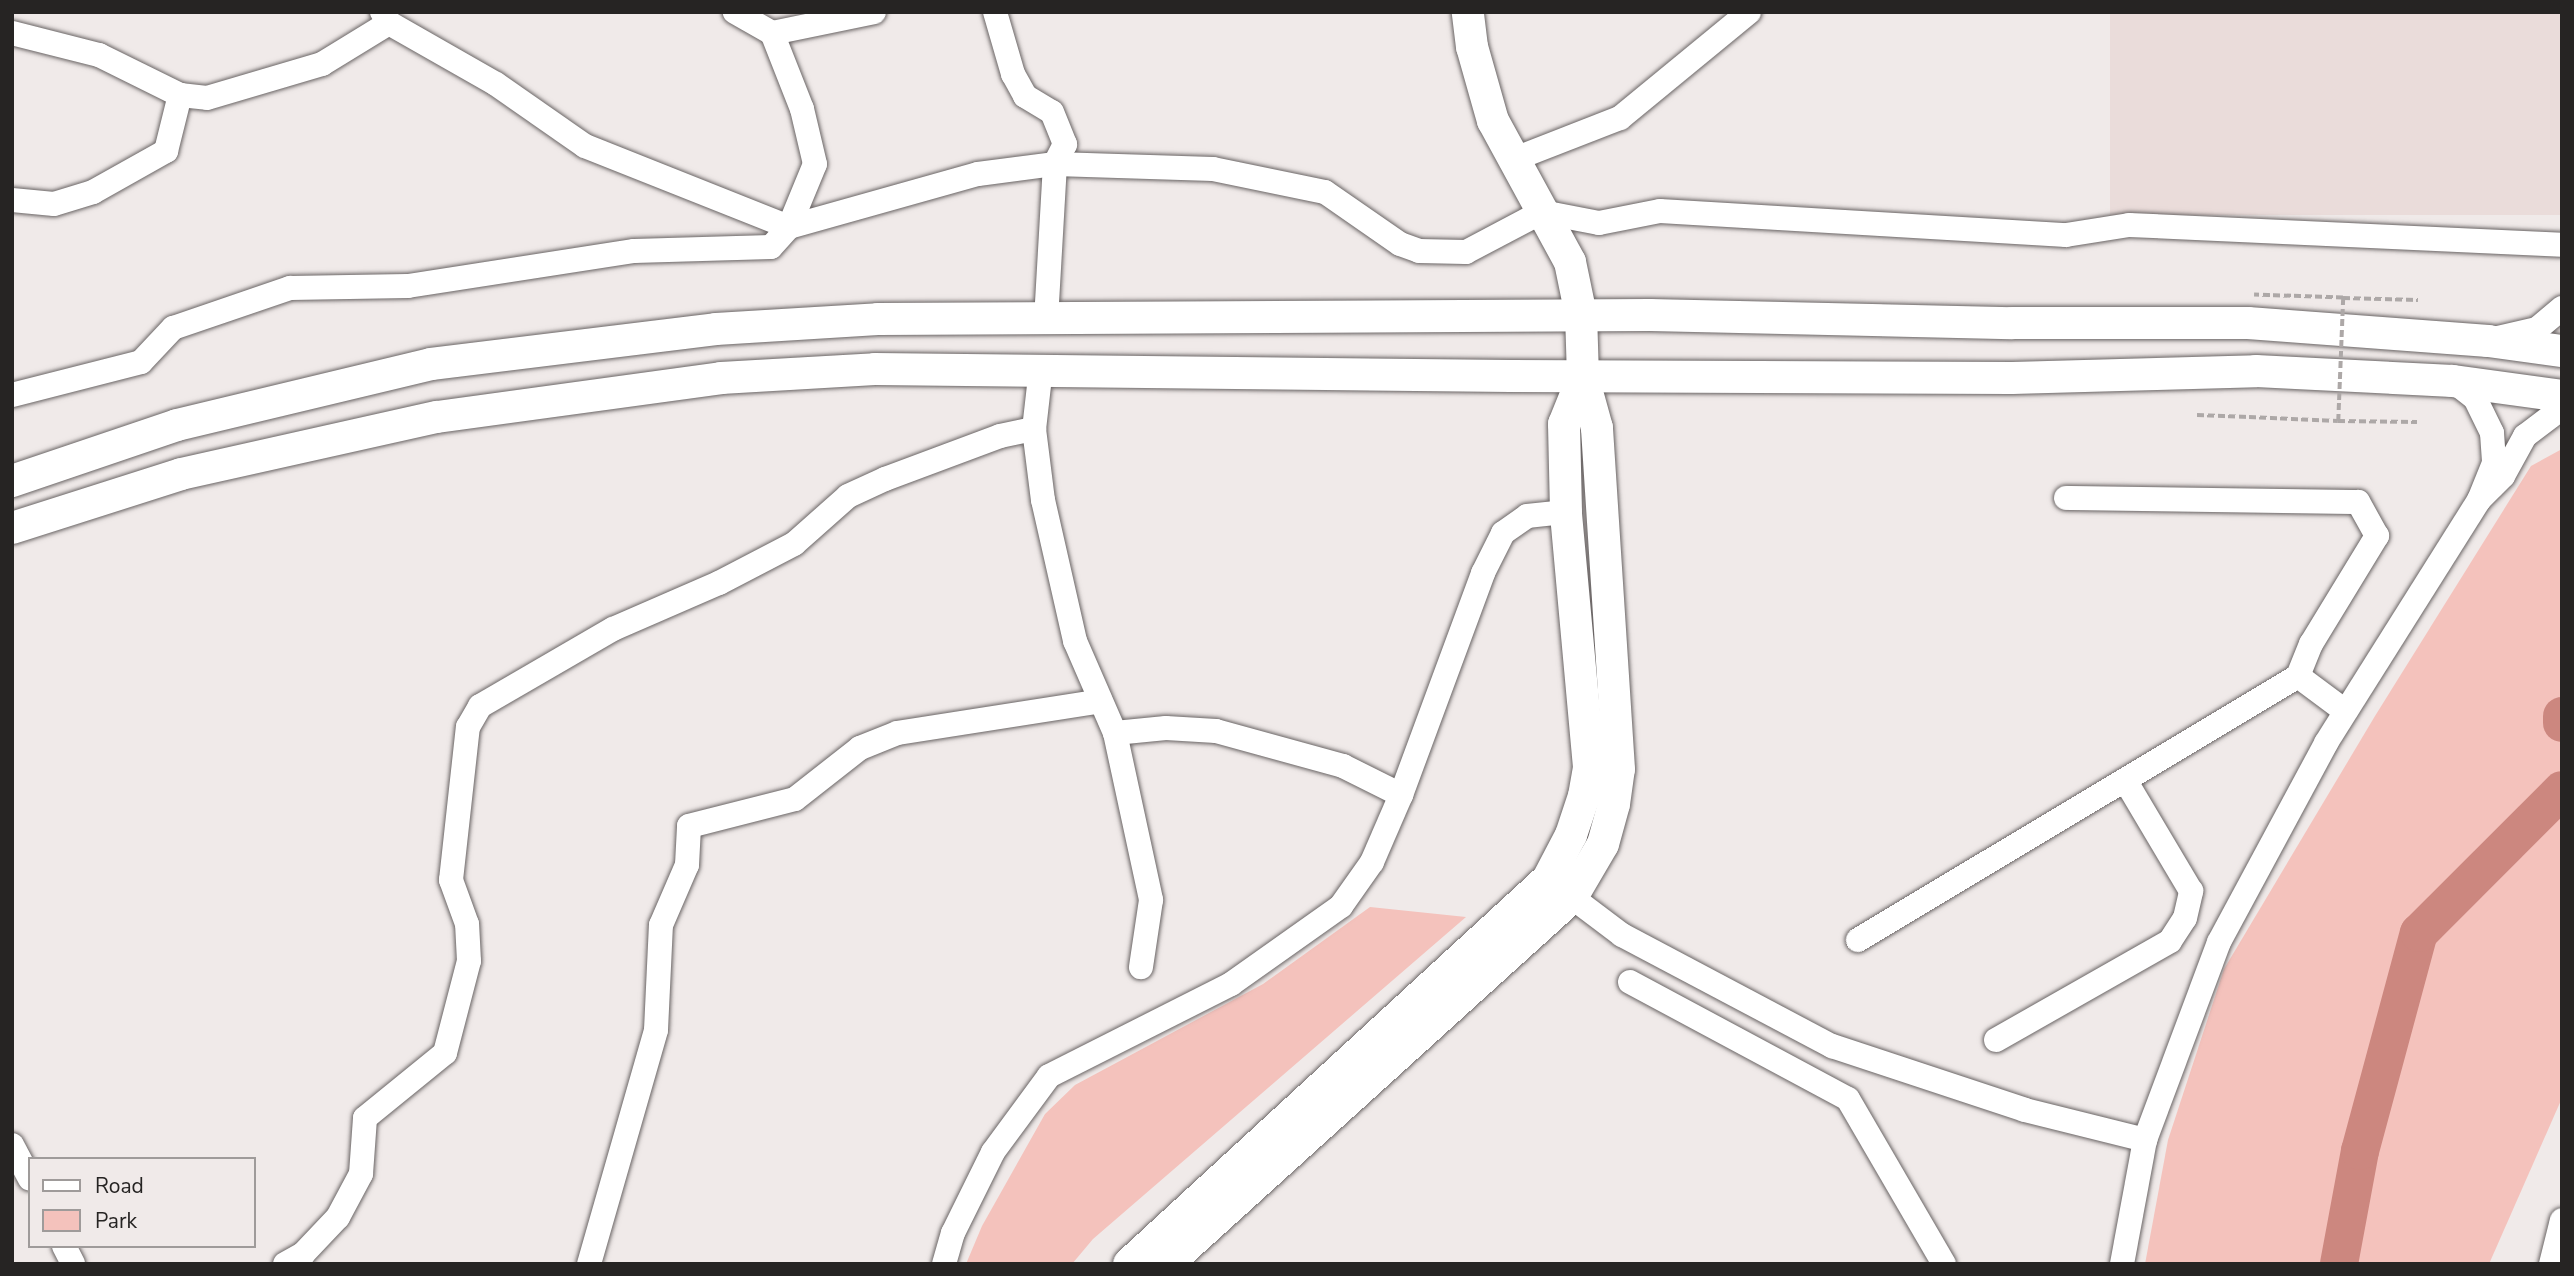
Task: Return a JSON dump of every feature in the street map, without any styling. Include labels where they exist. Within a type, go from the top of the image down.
[{"type":"main road","points":[[1167,1264],[1603,844],[1614,804],[1619,769],[1597,428],[1583,377],[1581,314],[1570,262],[1493,121],[1472,47],[1468,12]]},
{"type":"main road","points":[[12,481],[177,425],[430,364],[716,330],[878,320],[1581,314],[2012,323],[2248,323],[2488,341],[2562,351]]},
{"type":"main road","points":[[12,528],[181,474],[437,417],[722,378],[875,369],[1041,368],[1583,377],[2012,378],[2256,371],[2452,381],[2562,396]]},
{"type":"main road","points":[[1129,1264],[1560,888],[1589,767],[1566,513],[1563,424],[1583,377]]},
{"type":"street","points":[[12,395],[141,362],[173,328],[290,288],[408,286],[634,251],[771,247],[789,227],[815,164],[802,109],[772,33],[735,12]]},
{"type":"street","points":[[772,33],[874,12]]},
{"type":"street","points":[[995,12],[1013,74],[1025,96],[1052,111],[1065,144],[1055,164],[1046,318]]},
{"type":"street","points":[[1512,160],[1620,118],[1749,12]]},
{"type":"street","points":[[12,33],[99,55],[180,95],[207,98],[322,64],[385,18],[496,84],[585,146],[789,227],[978,174],[1055,164],[1213,169],[1325,192],[1400,244],[1419,251],[1466,252],[1542,212],[1599,223],[1660,211],[2066,235],[2129,225],[2562,245]]},
{"type":"street","points":[[12,200],[54,204],[93,192],[166,152],[180,95]]},
{"type":"street","points":[[2488,341],[2537,329],[2562,308]]},
{"type":"street","points":[[1041,368],[1034,429],[1043,500],[1074,641],[1115,733],[1151,900],[1141,967]]},
{"type":"street","points":[[2122,1264],[2145,1140],[2219,942],[2345,711],[2479,500],[2494,463],[2492,433],[2475,398],[2452,381]]},
{"type":"street","points":[[2479,500],[2503,476],[2525,436],[2562,408]]},
{"type":"street","points":[[285,1264],[303,1255],[338,1217],[360,1174],[365,1118],[445,1053],[469,961],[467,924],[451,880],[468,727],[480,706],[613,629],[719,583],[794,544],[848,496],[885,479],[1000,436],[1034,429]]},
{"type":"street","points":[[1858,940],[2298,676],[2311,645],[2377,536],[2358,502],[2066,498]]},
{"type":"street","points":[[944,1264],[953,1233],[993,1152],[1049,1076],[1231,984],[1341,906],[1372,862],[1401,795],[1478,586],[1503,533],[1527,516],[1566,513]]},
{"type":"street","points":[[2298,676],[2345,711]]},
{"type":"street","points":[[589,1264],[656,1030],[660,925],[687,865],[689,826],[795,799],[860,748],[897,733],[1101,701]]},
{"type":"street","points":[[1115,733],[1166,728],[1216,731],[1343,766],[1401,795]]},
{"type":"street","points":[[1996,1040],[2170,941],[2185,918],[2191,891],[2125,780]]},
{"type":"street","points":[[1560,888],[1622,935],[1832,1046],[2025,1110],[2145,1140]]},
{"type":"street","points":[[1630,982],[1848,1099],[1944,1264]]},
{"type":"street","points":[[12,1145],[28,1176]]},
{"type":"street","points":[[2551,1264],[2562,1220]]},
{"type":"street","points":[[65,1248],[73,1264]]},
{"type":"path","points":[[2254,295],[2418,300]]},
{"type":"path","points":[[2339,421],[2343,298]]},
{"type":"path","points":[[2197,415],[2417,422]]},
{"type":"shaded area","points":[[2110,12],[2562,12],[2562,215],[2110,215]]},
{"type":"green space","points":[[2562,449],[2562,1098],[2489,1264],[2145,1264],[2168,1140],[2224,969],[2375,716],[2531,466]]},
{"type":"green space","points":[[1370,907],[1466,917],[1093,1239],[1072,1264],[966,1264],[982,1226],[1045,1114],[1075,1085],[1263,984]]},
{"type":"waterway","points":[[2562,716],[2562,723]]},
{"type":"waterway","points":[[2339,1264],[2360,1151],[2419,933],[2562,790]]}]
